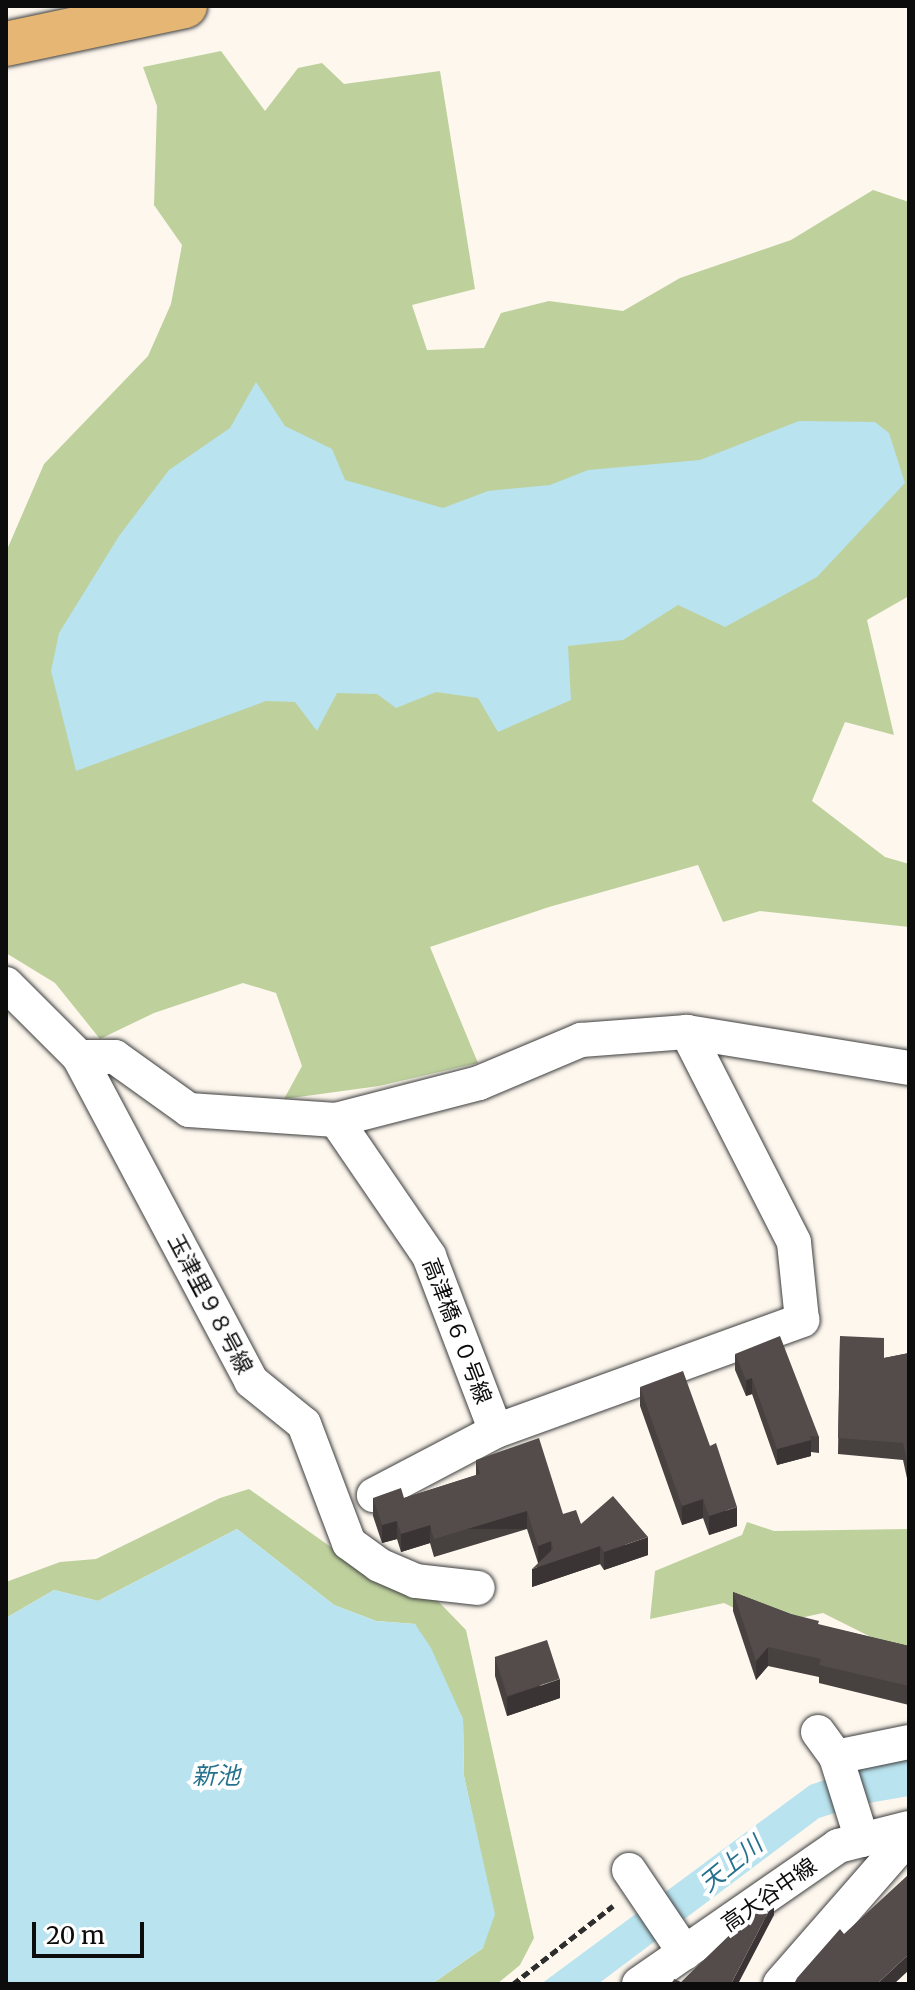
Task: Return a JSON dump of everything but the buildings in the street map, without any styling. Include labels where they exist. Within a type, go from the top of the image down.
[{"type":"main road","points":[[6,44],[185,6]]},
{"type":"street","name":"玉津里９８号線","points":[[6,984],[79,1057],[251,1381],[304,1424],[349,1543],[379,1565],[416,1581],[478,1588]]},
{"type":"street","points":[[79,1057],[115,1057],[189,1110],[336,1120],[479,1083],[581,1040],[687,1032],[909,1068]]},
{"type":"street","points":[[496,1431],[802,1320],[794,1242],[687,1032]]},
{"type":"street","name":"高津橋６０号線","points":[[336,1120],[429,1256],[496,1431],[374,1495]]},
{"type":"street","points":[[862,1840],[827,1744],[909,1742]]},
{"type":"street","name":"高大谷中線","points":[[639,1984],[838,1846],[909,1828]]},
{"type":"street","points":[[780,1984],[909,1836]]},
{"type":"street","points":[[634,1878],[685,1953]]},
{"type":"path","points":[[513,1984],[634,1878]]},
{"type":"green space","points":[[221,51],[265,111],[298,68],[322,63],[344,84],[440,71],[475,289],[412,305],[427,350],[484,348],[501,313],[549,301],[623,311],[680,278],[791,240],[873,190],[909,202],[909,596],[867,620],[894,735],[845,722],[812,801],[885,857],[909,864],[909,927],[760,911],[723,922],[698,865],[549,907],[430,947],[478,1063],[379,1086],[284,1099],[302,1066],[276,993],[243,983],[154,1013],[100,1039],[55,983],[6,953],[6,552],[44,464],[148,356],[171,304],[182,245],[154,205],[157,106],[143,67]]},
{"type":"green space","points":[[249,1489],[345,1557],[435,1598],[466,1630],[534,1938],[520,1965],[497,1984],[432,1984],[483,1948],[484,1869],[464,1776],[463,1719],[415,1624],[376,1621],[334,1605],[237,1529],[98,1601],[54,1590],[6,1618],[6,1582],[60,1562],[96,1559],[220,1498]]},
{"type":"green space","points":[[747,1522],[774,1531],[909,1529],[909,1650],[889,1646],[823,1613],[768,1625],[724,1603],[650,1619],[655,1571],[742,1535]]},
{"type":"water","points":[[256,382],[285,426],[332,449],[345,480],[443,508],[488,491],[550,485],[588,470],[700,460],[799,421],[875,422],[889,433],[905,483],[817,577],[725,627],[678,605],[623,640],[568,646],[571,700],[498,732],[478,698],[436,692],[396,708],[377,694],[337,693],[317,731],[295,702],[266,701],[76,771],[51,671],[59,633],[119,536],[169,470],[230,428]]},
{"type":"water","name":"新池","points":[[237,1529],[334,1605],[376,1621],[415,1624],[431,1648],[463,1719],[464,1776],[495,1914],[483,1948],[432,1984],[6,1984],[6,1618],[54,1590],[98,1601]]},
{"type":"water","name":"天上川","points":[[909,1758],[909,1796],[863,1804],[819,1818],[598,1984],[541,1984],[810,1785],[869,1765]]}]
